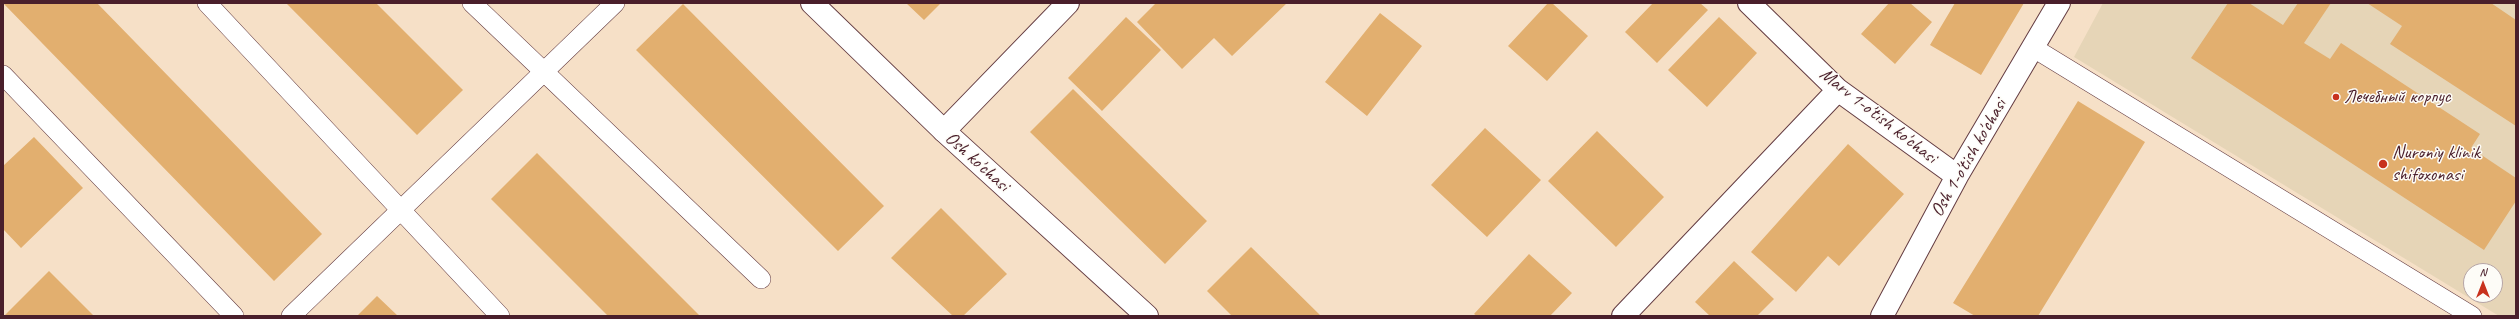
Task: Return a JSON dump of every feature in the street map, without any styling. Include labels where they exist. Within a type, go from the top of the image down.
[{"type":"street","name":"Osh ko'chasi","points":[[812,3],[944,131],[1147,316]]},
{"type":"street","points":[[944,131],[1068,3]]},
{"type":"street","name":"Marv 1-o'tish ko'chasi","points":[[1749,3],[1838,90],[1957,176]]},
{"type":"street","name":"Osh 1-o'tish ko'chasi","points":[[1882,316],[1957,176],[2059,3]]},
{"type":"street","points":[[1623,316],[1838,90]]},
{"type":"lane","points":[[207,3],[500,316]]},
{"type":"lane","points":[[472,3],[761,279]]},
{"type":"lane","points":[[291,316],[402,211],[615,3]]},
{"type":"lane","points":[[2032,47],[2472,316]]},
{"type":"lane","points":[[3,75],[234,316]]},
{"type":"shaded area","name":"Nuroniy klinik shifoxonasi","points":[[2103,3],[2516,3],[2516,316],[2499,316],[2478,303],[2503,303],[2503,263],[2463,263],[2463,294],[2074,57]]},
{"type":"building","points":[[3,3],[97,3],[322,234],[274,281]]},
{"type":"building","points":[[286,3],[376,3],[463,90],[417,135]]},
{"type":"building","points":[[906,3],[941,3],[924,20]]},
{"type":"building","points":[[1156,3],[1287,3],[1232,56],[1214,38],[1182,69],[1137,22]]},
{"type":"building","points":[[1548,3],[1552,3],[1588,36],[1547,81],[1508,46]]},
{"type":"building","points":[[1653,3],[1700,3],[1708,10],[1657,63],[1625,32]]},
{"type":"building","points":[[1889,3],[1910,3],[1932,22],[1895,64],[1861,34]]},
{"type":"building","points":[[1955,3],[2024,3],[1981,75],[1930,45]]},
{"type":"building","name":"Лечебный корпус","points":[[2228,3],[2249,3],[2283,25],[2298,3],[2331,3],[2304,43],[2330,59],[2341,43],[2480,134],[2471,148],[2516,178],[2516,201],[2484,250],[2191,58]]},
{"type":"building","name":"Лечебный корпус","points":[[2367,3],[2491,3],[2516,20],[2516,126],[2390,44],[2402,26]]},
{"type":"building","points":[[683,4],[884,206],[838,251],[636,50]]},
{"type":"building","points":[[1380,13],[1422,46],[1367,116],[1325,82]]},
{"type":"building","points":[[1126,17],[1161,50],[1102,111],[1068,78]]},
{"type":"building","points":[[1719,17],[1757,53],[1707,107],[1668,70]]},
{"type":"building","points":[[1073,89],[1207,221],[1165,264],[1030,132]]},
{"type":"building","points":[[2078,101],[2145,142],[2038,316],[1975,316],[1953,303]]},
{"type":"building","points":[[1485,128],[1541,180],[1487,237],[1431,185]]},
{"type":"building","points":[[1597,131],[1664,197],[1616,247],[1548,181]]},
{"type":"building","points":[[34,137],[83,188],[21,248],[3,229],[3,166]]},
{"type":"building","points":[[1848,144],[1904,194],[1839,266],[1828,256],[1796,292],[1751,252]]},
{"type":"building","points":[[537,153],[700,316],[608,316],[491,199]]},
{"type":"building","points":[[941,208],[1007,274],[963,316],[953,316],[891,258]]},
{"type":"building","points":[[1251,247],[1321,316],[1232,316],[1207,291]]},
{"type":"building","points":[[1529,254],[1572,293],[1550,316],[1477,316],[1474,314]]},
{"type":"building","points":[[1734,261],[1774,299],[1757,316],[1710,316],[1695,302]]},
{"type":"building","points":[[49,271],[94,316],[4,316]]},
{"type":"building","points":[[377,296],[398,316],[357,316]]},
{"type":"place","name":"Лечебный корпус","points":[[2336,97]]},
{"type":"place","name":"Nuroniy klinik shifoxonasi","points":[[2383,164]]}]
